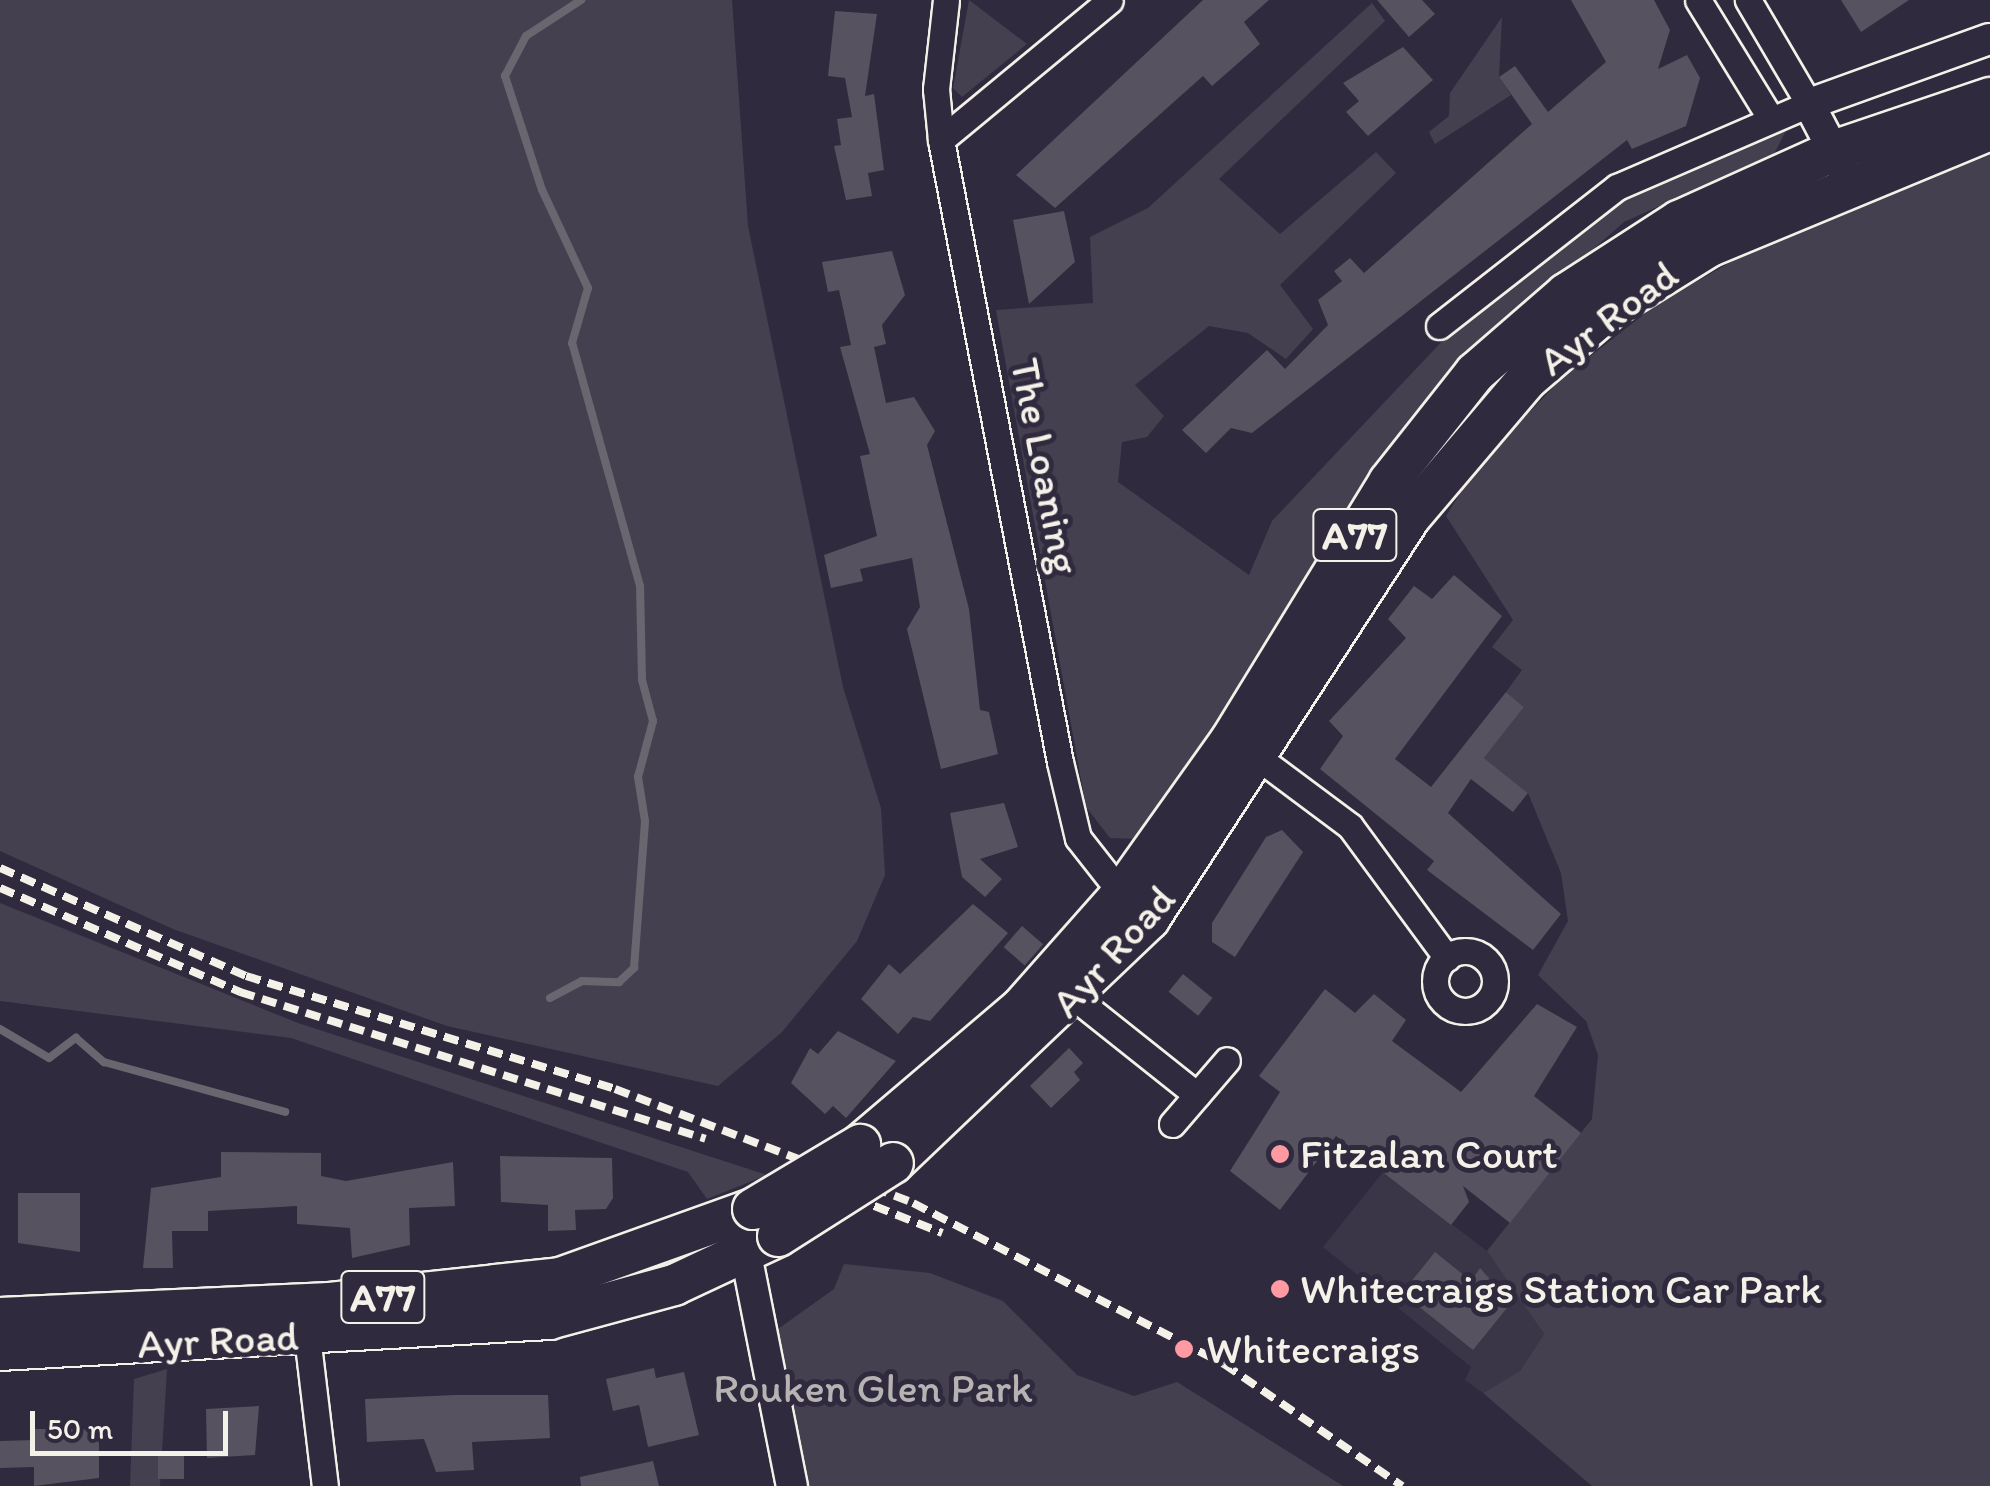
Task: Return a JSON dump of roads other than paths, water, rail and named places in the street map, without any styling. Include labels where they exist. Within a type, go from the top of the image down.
[{"type":"main road","name":"Ayr Road","points":[[0,1318],[306,1320],[484,1328],[615,1306],[877,1154],[946,1080],[1062,988],[1135,908],[1245,748],[1389,482],[1475,373],[1566,294],[1650,238],[1842,166],[1990,98]]},
{"type":"main road","name":"Ayr Road","points":[[1842,166],[1990,130]]},
{"type":"main road","name":"Ayr Road","points":[[0,1350],[306,1320],[598,1269],[754,1228]]},
{"type":"main road","points":[[480,1287],[484,1328]]},
{"type":"street","name":"The Loaning","points":[[946,0],[936,89],[941,140],[1078,838],[1135,908]]},
{"type":"street","points":[[941,140],[1110,0]]},
{"type":"street","points":[[1698,0],[1769,116]]},
{"type":"street","points":[[1748,0],[1842,166]]},
{"type":"street","points":[[1438,326],[1616,187],[1769,116],[1990,39]]},
{"type":"street","points":[[1245,748],[1350,826],[1446,958]]},
{"type":"street","points":[[1062,988],[1197,1096]]},
{"type":"street","points":[[1172,1124],[1227,1060]]},
{"type":"street","points":[[754,1228],[792,1486]]},
{"type":"street","points":[[306,1320],[325,1486]]},
{"type":"waterway","points":[[550,998],[582,981],[619,982],[634,968],[645,821],[638,777],[653,721],[642,680],[640,586],[572,343],[588,288],[542,190],[505,76],[526,36],[581,0]]},
{"type":"waterway","points":[[0,1029],[49,1058],[76,1038],[104,1062],[285,1112]]},
{"type":"railway","points":[[0,868],[246,976],[615,1089],[913,1203],[1224,1364],[1402,1486]]},
{"type":"railway","points":[[0,888],[240,992],[705,1139]]},
{"type":"railway","points":[[789,1172],[942,1233]]},
{"type":"place","name":"Fitzalan Court","points":[[1280,1154]]},
{"type":"place","name":"Whitecraigs Station Car Park","points":[[1280,1289]]},
{"type":"place","name":"Whitecraigs","points":[[1184,1349]]},
{"type":"park label","name":"Rouken Glen Park","points":[[873,1388]]}]
